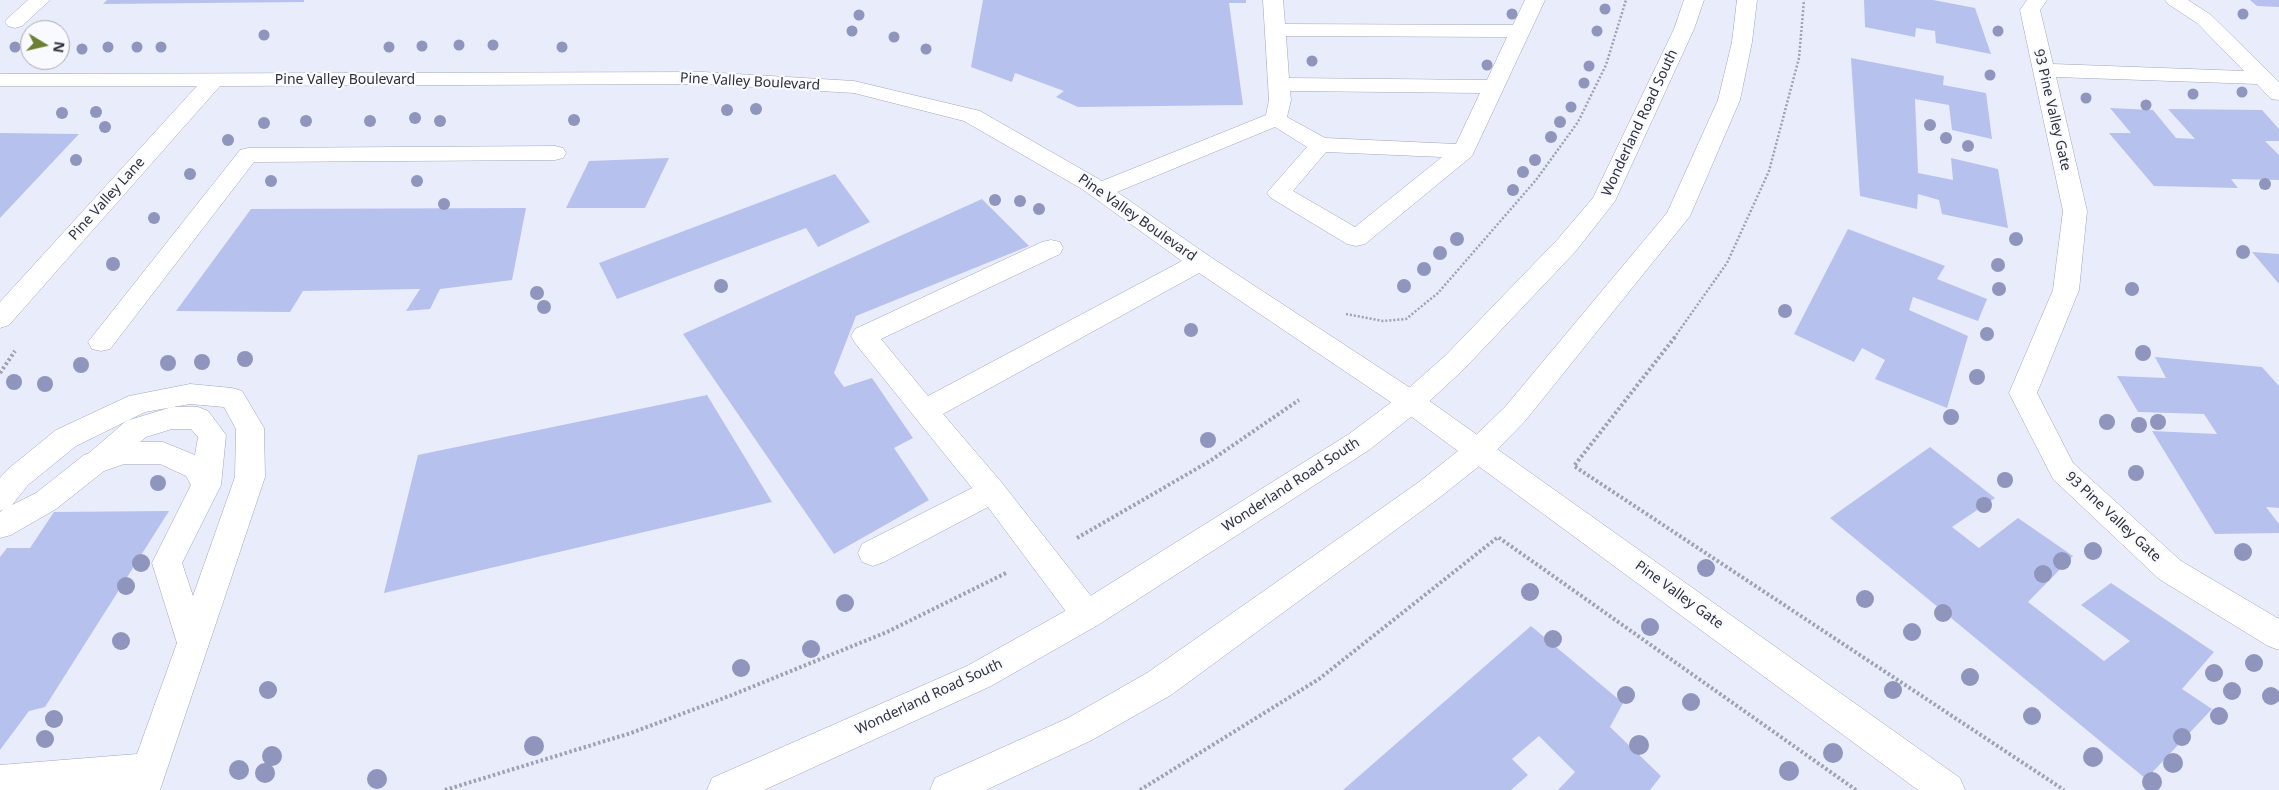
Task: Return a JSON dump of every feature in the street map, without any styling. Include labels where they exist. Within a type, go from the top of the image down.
[{"type":"main road","points":[[15,22],[40,0]]},
{"type":"main road","points":[[1273,0],[1280,100],[1276,119]]},
{"type":"main road","points":[[1320,145],[1279,193],[1356,238],[1464,152],[1535,0]]},
{"type":"main road","name":"Wonderland Road South","points":[[725,790],[979,676],[1087,615],[1359,442],[1411,402],[1455,362],[1566,246],[1603,201],[1684,29],[1694,0]]},
{"type":"main road","points":[[948,790],[1080,729],[1159,684],[1429,490],[1478,451],[1515,414],[1678,216],[1729,100],[1742,42],[1747,0]]},
{"type":"main road","name":"93 Pine Valley Gate","points":[[2037,0],[2030,10],[2075,211],[2066,290],[2023,393],[2064,471],[2170,570],[2279,636]]},
{"type":"main road","points":[[2176,0],[2204,19],[2279,94]]},
{"type":"main road","points":[[1275,30],[1520,31]]},
{"type":"main road","points":[[2043,70],[2264,78]]},
{"type":"main road","name":"Pine Valley Boulevard","points":[[0,80],[703,78],[854,87],[972,116],[1099,191],[1200,262],[1411,402]]},
{"type":"main road","name":"Pine Valley Lane","points":[[0,319],[214,80]]},
{"type":"main road","points":[[1279,84],[1494,87]]},
{"type":"main road","points":[[1099,191],[1276,119]]},
{"type":"main road","points":[[1276,119],[1320,145],[1464,152]]},
{"type":"main road","points":[[101,342],[248,156],[555,153]]},
{"type":"main road","points":[[1051,248],[864,336],[924,412],[992,491],[1044,556],[1087,615]]},
{"type":"main road","points":[[924,412],[1200,262]]},
{"type":"main road","points":[[0,499],[18,477],[66,438],[139,403],[190,394],[232,398],[250,428],[250,477],[145,780],[0,782]]},
{"type":"main road","name":"Pine Valley Gate","points":[[1411,402],[1947,790]]},
{"type":"main road","points":[[0,526],[46,501],[136,429],[172,418],[198,418],[212,435],[206,485],[167,563],[192,641]]},
{"type":"main road","points":[[94,463],[123,453],[163,453],[196,468],[206,485]]},
{"type":"main road","points":[[873,553],[992,491]]},
{"type":"path","points":[[1621,16],[1626,0]]},
{"type":"path","points":[[1804,0],[1799,58],[1769,170],[1727,263],[1675,336],[1574,466],[2064,790]]},
{"type":"path","points":[[0,372],[10,360]]},
{"type":"path","points":[[445,790],[631,733],[732,695],[887,632],[1044,556],[1210,461],[1299,400]]},
{"type":"path","points":[[1140,790],[1319,679],[1498,537],[1856,790]]},
{"type":"building","points":[[107,0],[304,0],[304,2],[103,4]]},
{"type":"building","points":[[983,0],[1246,0],[1246,3],[1229,3],[1243,105],[1078,107],[1056,97],[1064,91],[1015,73],[1012,82],[971,67]]},
{"type":"building","points":[[1864,0],[1933,0],[1975,8],[1991,54],[1936,43],[1935,31],[1916,28],[1915,37],[1865,27]]},
{"type":"building","points":[[2250,0],[2279,0],[2279,7],[2257,6]]},
{"type":"building","points":[[1851,58],[1944,76],[1943,85],[1986,93],[1992,139],[1952,130],[1949,105],[1915,99],[1918,173],[1953,180],[1951,158],[1998,169],[2008,228],[1942,214],[1939,200],[1918,194],[1917,209],[1860,196]]},
{"type":"building","points":[[2110,108],[2153,110],[2176,138],[2195,139],[2168,109],[2262,110],[2279,129],[2279,141],[2265,141],[2279,155],[2279,180],[2231,179],[2238,188],[2154,186],[2109,133],[2131,133]]},
{"type":"building","points":[[0,133],[79,134],[0,218]]},
{"type":"building","points":[[669,158],[645,208],[566,208],[589,161]]},
{"type":"building","points":[[835,174],[870,222],[818,247],[806,228],[617,299],[599,263]]},
{"type":"building","points":[[982,199],[1029,246],[856,316],[834,373],[844,387],[872,378],[913,438],[894,448],[929,500],[834,554],[683,334]]},
{"type":"building","points":[[526,208],[512,280],[440,289],[430,309],[406,311],[420,289],[303,291],[290,312],[176,311],[251,209]]},
{"type":"building","points":[[1848,229],[1945,266],[1937,279],[1987,299],[1978,321],[1913,297],[1909,310],[1968,336],[1947,408],[1875,379],[1885,360],[1862,348],[1854,362],[1794,334]]},
{"type":"building","points":[[2252,252],[2279,254],[2279,284]]},
{"type":"building","points":[[2155,357],[2262,367],[2279,386],[2279,508],[2266,507],[2279,524],[2279,533],[2215,534],[2152,431],[2217,434],[2204,414],[2138,412],[2117,376],[2166,378]]},
{"type":"building","points":[[707,395],[772,502],[384,593],[418,455]]},
{"type":"building","points":[[1930,447],[1995,498],[1952,527],[1979,548],[2018,518],[2073,556],[2028,602],[2104,661],[2130,641],[2081,605],[2111,583],[2214,652],[2182,689],[2212,709],[2146,779],[1830,518]]},
{"type":"building","points":[[169,511],[45,707],[29,711],[0,750],[0,557],[7,548],[30,548],[54,512]]},
{"type":"building","points":[[1531,626],[1623,703],[1610,727],[1661,776],[1650,790],[1558,790],[1575,772],[1539,736],[1512,759],[1528,775],[1511,790],[1343,790]]}]
